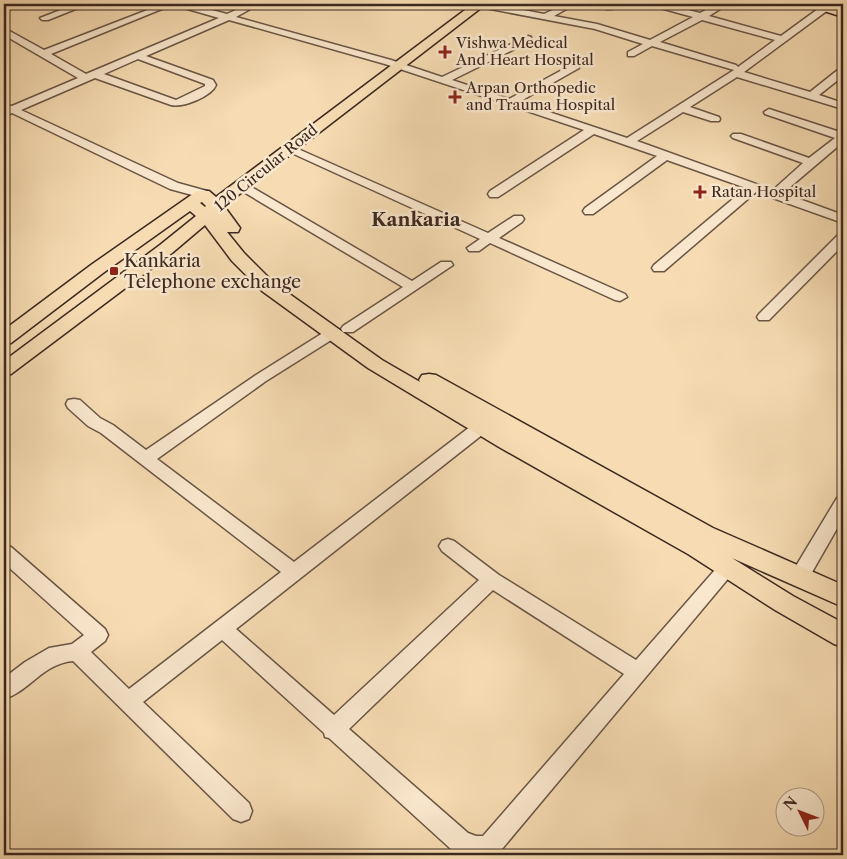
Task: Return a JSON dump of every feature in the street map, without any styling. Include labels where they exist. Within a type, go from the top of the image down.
[{"type":"main road","name":"120 Circular Road","points":[[4,370],[166,249],[203,205],[475,4]]},
{"type":"main road","points":[[812,4],[843,14]]},
{"type":"main road","name":"120 Circular Road","points":[[4,339],[97,268],[203,205],[241,185],[394,64]]},
{"type":"main road","points":[[203,205],[238,257],[268,287],[339,331],[388,356],[519,432],[707,535],[800,576],[843,598]]},
{"type":"main road","points":[[339,331],[375,364],[481,427],[696,548],[784,603],[843,636]]},
{"type":"street","points":[[4,9],[18,4]]},
{"type":"street","points":[[45,18],[84,4]]},
{"type":"street","points":[[43,54],[170,4]]},
{"type":"street","points":[[180,4],[394,64],[444,80],[628,142],[843,219]]},
{"type":"street","points":[[7,109],[229,18],[255,4]]},
{"type":"street","points":[[475,4],[597,27],[652,43],[843,106]]},
{"type":"street","points":[[545,17],[571,4]]},
{"type":"street","points":[[656,4],[782,39]]},
{"type":"street","points":[[631,54],[724,4]]},
{"type":"street","points":[[628,142],[683,108],[825,8]]},
{"type":"street","points":[[4,31],[43,54],[90,76],[175,103],[181,103],[210,88],[209,82],[138,56]]},
{"type":"street","points":[[444,80],[528,40]]},
{"type":"street","points":[[511,102],[576,66]]},
{"type":"street","points":[[812,96],[843,71]]},
{"type":"street","points":[[683,108],[715,119]]},
{"type":"street","points":[[7,109],[174,186],[203,205]]},
{"type":"street","points":[[769,112],[843,137]]},
{"type":"street","points":[[494,194],[592,130]]},
{"type":"street","points":[[737,136],[811,162]]},
{"type":"street","points":[[774,195],[843,137]]},
{"type":"street","points":[[290,148],[620,297]]},
{"type":"street","points":[[589,211],[666,156]]},
{"type":"street","points":[[241,185],[412,287]]},
{"type":"street","points":[[659,268],[754,188]]},
{"type":"street","points":[[474,248],[518,219]]},
{"type":"street","points":[[764,317],[843,238]]},
{"type":"street","points":[[145,459],[261,378],[446,265]]},
{"type":"street","points":[[74,404],[94,422],[107,429],[295,573]]},
{"type":"street","points":[[128,702],[481,427]]},
{"type":"street","points":[[800,576],[843,503]]},
{"type":"street","points":[[448,546],[492,580],[639,673]]},
{"type":"street","points":[[4,552],[98,635],[77,652],[56,654],[32,668],[4,690]]},
{"type":"street","points":[[224,629],[333,730],[460,842],[476,848],[489,847],[728,568]]},
{"type":"street","points":[[333,730],[492,580]]},
{"type":"street","points":[[77,652],[241,811]]},
{"type":"place","name":"Vishwa Medical And Heart Hospital","points":[[445,52]]},
{"type":"place","name":"Arpan Orthopedic and Trauma Hospital","points":[[455,97]]},
{"type":"place","name":"Ratan Hospital","points":[[700,192]]},
{"type":"place","name":"Kankaria Telephone exchange","points":[[114,271]]},
{"type":"district","name":"Kankaria","points":[[416,219]]}]
